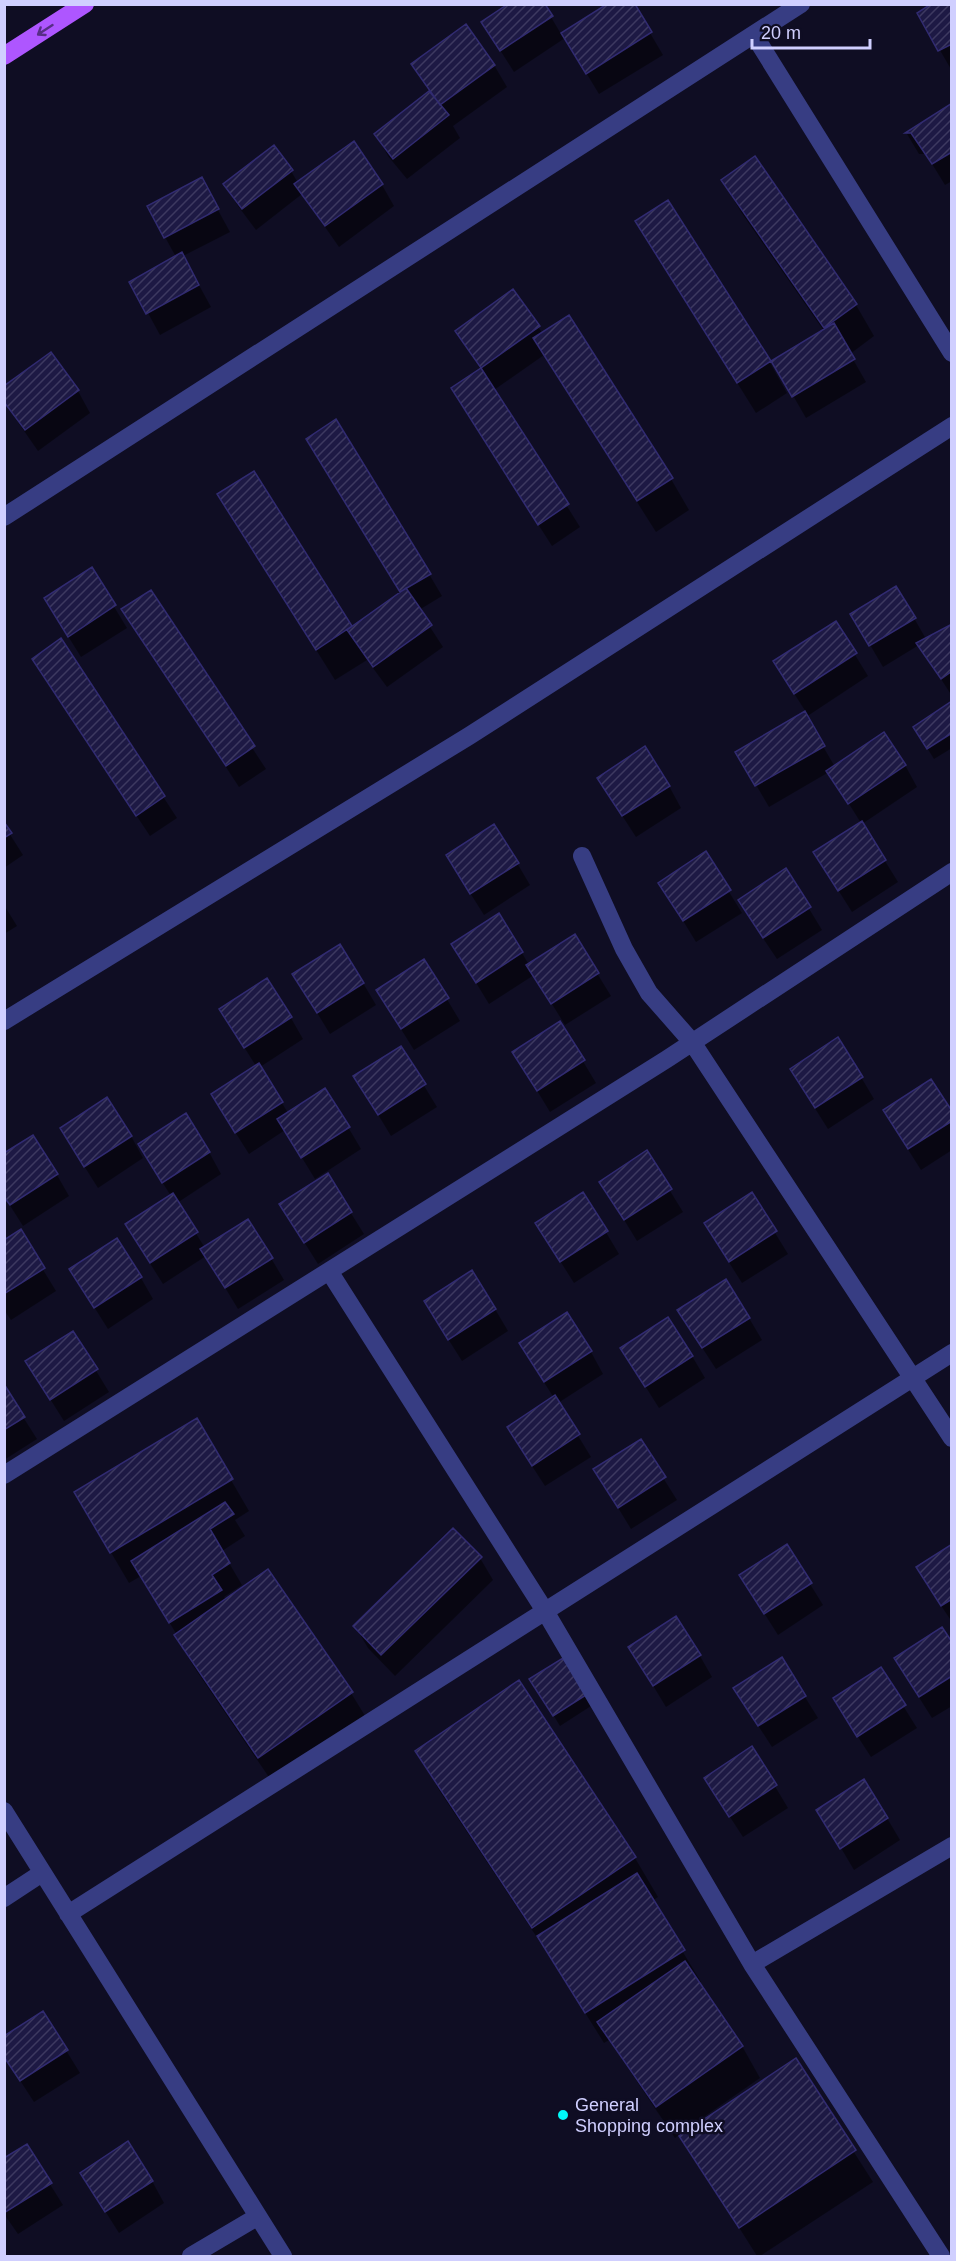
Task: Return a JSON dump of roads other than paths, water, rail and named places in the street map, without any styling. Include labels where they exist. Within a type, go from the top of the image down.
[{"type":"main road","points":[[4,56],[85,4]]},
{"type":"street","points":[[4,517],[801,4]]},
{"type":"street","points":[[754,35],[951,352]]},
{"type":"street","points":[[4,1021],[469,736],[951,426]]},
{"type":"street","points":[[582,856],[624,949],[649,993],[692,1042],[951,1438]]},
{"type":"street","points":[[4,1475],[692,1042],[951,872]]},
{"type":"street","points":[[329,1271],[545,1611],[752,1964],[941,2256]]},
{"type":"street","points":[[68,1914],[951,1353]]},
{"type":"street","points":[[4,1811],[283,2256]]},
{"type":"street","points":[[752,1964],[951,1846]]},
{"type":"street","points":[[4,1898],[42,1873]]},
{"type":"street","points":[[191,2256],[257,2217]]},
{"type":"place","name":"General Shopping complex","points":[[563,2115]]}]
